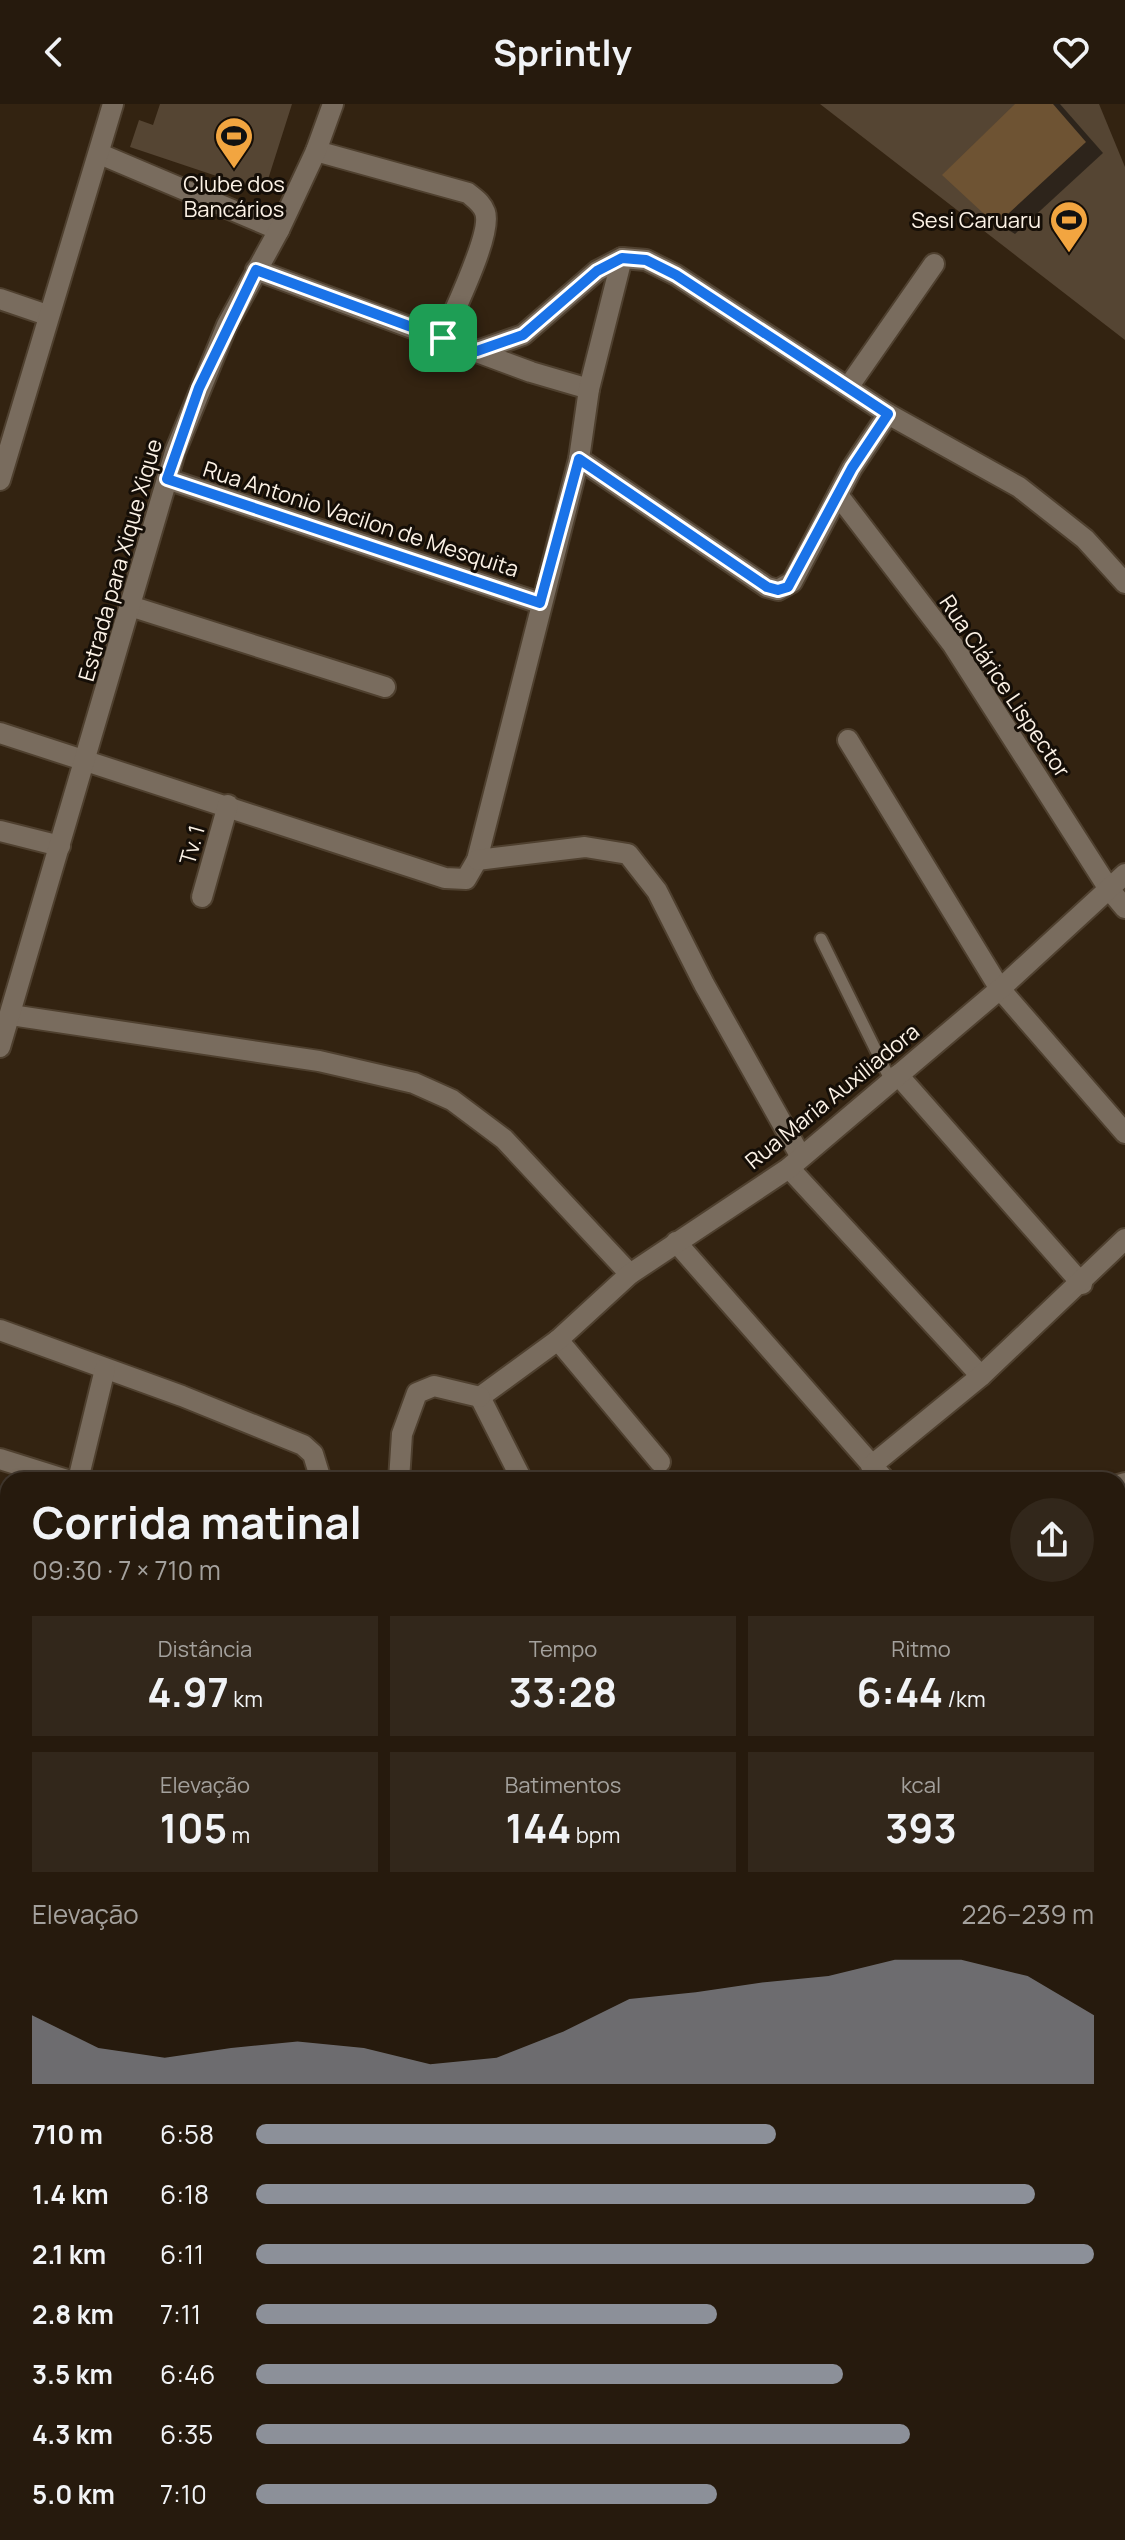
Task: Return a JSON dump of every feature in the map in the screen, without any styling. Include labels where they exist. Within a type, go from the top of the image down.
[{"type":"street","points":[[0,480],[47,315],[100,154],[113,104]]},
{"type":"street","name":"Estrada para Xique Xique","points":[[4,1029],[87,760],[167,479],[199,388],[256,270],[279,230],[316,151],[333,104]]},
{"type":"street","points":[[316,151],[468,193],[482,205],[486,219],[481,241],[443,338]]},
{"type":"street","points":[[100,154],[279,230]]},
{"type":"street","points":[[477,351],[523,335],[597,271],[622,258],[646,260],[676,275],[888,414],[1019,487],[1085,539],[1125,583]]},
{"type":"street","points":[[0,733],[458,881],[470,875],[477,860],[579,459],[589,389],[622,258]]},
{"type":"street","points":[[849,386],[934,264]]},
{"type":"street","points":[[256,270],[589,389]]},
{"type":"street","points":[[0,299],[47,315]]},
{"type":"street","points":[[579,459],[741,569],[778,590],[792,582],[838,495],[888,414]]},
{"type":"street","name":"Rua Antonio Vacilon de Mesquita","points":[[167,479],[540,603]]},
{"type":"street","name":"Rua Clárice Lispector","points":[[838,495],[953,645],[1109,889],[1125,908]]},
{"type":"street","points":[[130,606],[385,687]]},
{"type":"street","points":[[848,740],[1000,989],[1125,1133]]},
{"type":"street","name":"Tv. 1","points":[[202,897],[228,805]]},
{"type":"street","points":[[0,831],[60,846]]},
{"type":"street","points":[[477,860],[585,847],[628,854],[657,891],[795,1162],[981,1376]]},
{"type":"street","name":"Rua Maria Auxiliadora","points":[[480,1397],[558,1340],[630,1274],[795,1162],[1000,989],[1125,874]]},
{"type":"street","points":[[4,1029],[319,1061],[414,1083],[452,1100],[504,1139],[630,1274]]},
{"type":"street","points":[[894,1078],[1082,1284]]},
{"type":"street","points":[[879,1472],[1082,1284],[1125,1239]]},
{"type":"street","points":[[676,1242],[877,1472]]},
{"type":"street","points":[[0,1330],[303,1445],[313,1454],[319,1472]]},
{"type":"street","points":[[558,1340],[660,1462]]},
{"type":"street","points":[[80,1472],[105,1369]]},
{"type":"street","points":[[400,1472],[402,1434],[417,1393],[434,1386],[480,1397],[518,1472]]},
{"type":"street","points":[[0,1459],[41,1472]]},
{"type":"street","points":[[0,2297],[0,2312]]},
{"type":"lane","points":[[821,939],[894,1078]]},
{"type":"shaded area","name":"Clube dos Bancários","points":[[160,104],[292,104],[264,192],[130,147],[139,120],[153,125]]},
{"type":"shaded area","name":"Sesi Caruaru","points":[[820,104],[1099,104],[1125,167],[1125,340]]},
{"type":"building","points":[[1015,104],[1053,104],[1086,142],[996,225],[942,175]]},
{"type":"place","name":"Clube dos Bancários","points":[[234,170]]},
{"type":"place","name":"Sesi Caruaru","points":[[1069,254]]},
{"type":"route","points":[[622,258],[646,260],[676,275],[888,414],[852,468],[792,582],[778,590],[767,587],[579,459],[540,603],[167,479],[199,388],[256,270],[443,338],[477,351],[507,343],[541,322],[597,271],[622,258]]}]
